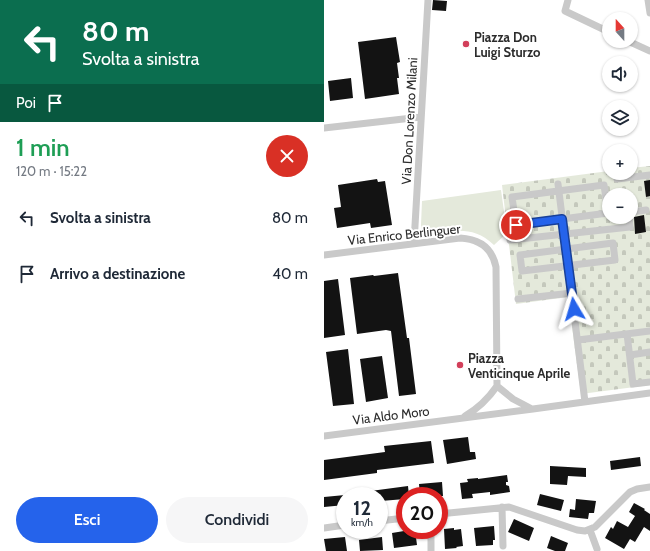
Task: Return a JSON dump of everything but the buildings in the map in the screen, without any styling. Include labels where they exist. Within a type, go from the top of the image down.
[{"type":"street","name":"Via Don Lorenzo Milani","points":[[414,243],[428,0]]},
{"type":"street","points":[[568,0],[565,11],[602,29]]},
{"type":"street","points":[[648,0],[650,13]]},
{"type":"street","points":[[638,46],[650,52]]},
{"type":"street","points":[[324,128],[421,117]]},
{"type":"street","points":[[638,176],[650,175]]},
{"type":"street","points":[[604,185],[608,213],[562,219],[516,225],[512,197],[558,188],[604,185]]},
{"type":"street","points":[[558,188],[585,402]]},
{"type":"street","points":[[638,211],[646,210]]},
{"type":"street","points":[[510,240],[630,227],[630,224]]},
{"type":"street","name":"Via Enrico Berlinguer","points":[[324,255],[444,239],[466,238],[480,242],[491,252],[496,267],[497,386]]},
{"type":"street","points":[[613,243],[615,260],[568,266],[522,272],[520,255],[613,243]]},
{"type":"street","points":[[518,299],[572,293]]},
{"type":"street","points":[[578,340],[650,331]]},
{"type":"street","points":[[627,334],[633,384],[650,382]]},
{"type":"street","points":[[630,355],[650,352]]},
{"type":"street","points":[[461,418],[477,410],[487,400],[497,386],[513,400],[533,409]]},
{"type":"street","name":"Via Aldo Moro","points":[[324,436],[650,393]]},
{"type":"street","points":[[448,513],[510,507],[577,530],[584,531],[590,530],[598,525],[629,493],[637,489],[650,487]]},
{"type":"street","points":[[502,507],[503,546]]},
{"type":"street","points":[[324,528],[336,526]]},
{"type":"street","points":[[590,530],[597,549]]},
{"type":"street","points":[[431,539],[431,551]]},
{"type":"green space","points":[[650,166],[650,385],[581,394],[568,297],[516,304],[502,185],[602,172],[602,180],[638,180],[638,167]]},
{"type":"green space","points":[[501,190],[507,233],[494,245],[478,234],[471,232],[455,231],[429,234],[422,230],[422,201]]},
{"type":"place","name":"Piazza Don Luigi Sturzo","points":[[466,44]]},
{"type":"place","name":"Piazza Venticinque Aprile","points":[[460,365]]},
{"type":"route","points":[[516,225],[562,219],[574,309]]}]
